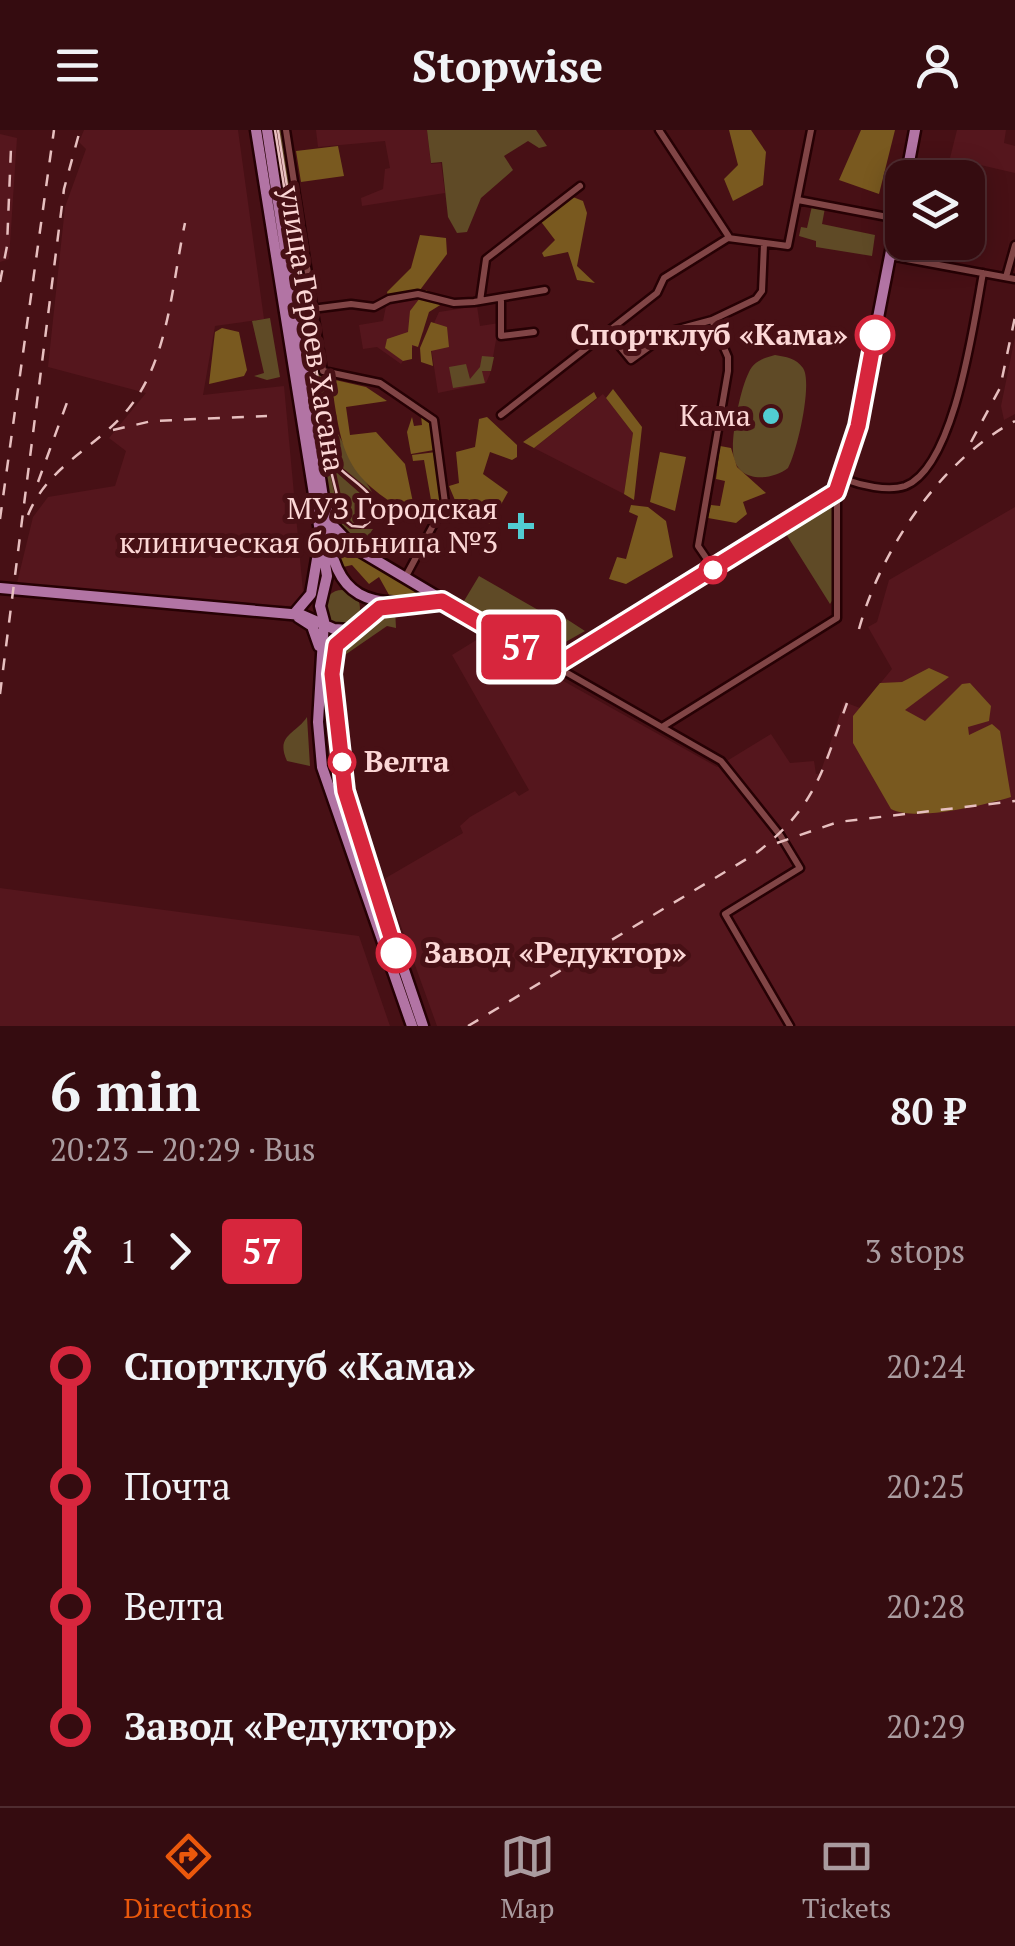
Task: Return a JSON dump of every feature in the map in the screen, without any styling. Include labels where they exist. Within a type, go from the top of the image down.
[{"type":"main road","name":"улица Героев Хасана","points":[[256,130],[327,576],[323,596]]},
{"type":"main road","name":"улица Героев Хасана","points":[[268,130],[332,560],[356,591]]},
{"type":"main road","points":[[909,160],[914,130]]},
{"type":"main road","points":[[324,501],[339,536],[442,601],[547,662],[561,666],[836,492],[844,480],[889,260]]},
{"type":"main road","points":[[293,614],[311,594],[319,543]]},
{"type":"main road","points":[[293,614],[338,586],[389,605]]},
{"type":"main road","points":[[0,588],[293,614],[324,621],[338,630],[389,605],[442,601]]},
{"type":"main road","points":[[345,791],[332,658],[336,645],[365,610],[356,591]]},
{"type":"main road","points":[[323,596],[318,738],[330,793],[412,1026]]},
{"type":"main road","points":[[293,614],[312,626],[322,657]]},
{"type":"main road","points":[[330,793],[324,744],[330,739],[336,745],[345,791],[422,1026]]},
{"type":"street","points":[[286,130],[324,372],[380,383],[434,420],[446,503],[405,578]]},
{"type":"street","points":[[659,130],[730,238]]},
{"type":"street","points":[[501,415],[658,292],[664,278],[730,238],[789,244],[811,130]]},
{"type":"street","points":[[480,301],[486,259],[580,186]]},
{"type":"street","points":[[798,200],[885,217]]},
{"type":"street","points":[[608,332],[631,360],[670,331],[712,320],[756,299],[762,291],[766,244]]},
{"type":"street","points":[[913,260],[1011,278],[1015,245]]},
{"type":"street","points":[[844,480],[902,487],[913,482],[941,445],[954,405],[983,272]]},
{"type":"street","points":[[312,309],[351,304],[374,307],[388,299],[418,294],[454,303],[545,290]]},
{"type":"street","points":[[501,298],[501,336],[534,332]]},
{"type":"street","points":[[712,320],[728,356],[728,372],[698,546],[714,570]]},
{"type":"street","points":[[298,328],[315,326]]},
{"type":"street","points":[[661,728],[837,618],[836,492]]},
{"type":"street","points":[[561,666],[722,761],[780,835],[800,868],[725,914],[790,1026]]},
{"type":"shaded area","points":[[84,130],[238,130],[264,319],[215,326],[203,395],[284,386],[304,602],[297,606],[211,605],[17,583],[33,517],[48,497],[115,486],[126,451],[109,438],[146,393],[48,367],[65,207],[86,149],[79,142]]},
{"type":"shaded area","points":[[282,130],[309,325],[305,301]]},
{"type":"shaded area","points":[[316,130],[427,130],[431,164],[441,163],[445,193],[362,206],[361,198],[383,189],[385,169],[390,168],[385,141],[318,147]]},
{"type":"shaded area","points":[[427,130],[536,130],[547,146],[539,148],[528,141],[504,156],[513,170],[481,198],[467,232],[457,233],[448,217],[442,162],[431,163]]},
{"type":"shaded area","points":[[729,130],[751,130],[766,152],[763,185],[733,201],[724,179],[738,165]]},
{"type":"shaded area","points":[[861,130],[895,130],[879,194],[839,180]]},
{"type":"shaded area","points":[[957,130],[1006,130],[1004,143],[1015,146],[1015,173],[985,166],[985,160],[950,158]]},
{"type":"shaded area","points":[[0,134],[17,138],[9,259],[0,262]]},
{"type":"shaded area","points":[[338,146],[344,176],[301,182],[296,151]]},
{"type":"shaded area","points":[[573,197],[583,201],[587,213],[577,266],[595,283],[577,280],[568,252],[544,257],[542,253],[555,240],[539,219]]},
{"type":"shaded area","points":[[812,206],[825,208],[822,224],[875,235],[872,256],[816,247],[816,241],[799,236],[801,227],[807,228]]},
{"type":"shaded area","points":[[420,235],[446,238],[447,254],[420,290],[388,296],[387,292],[411,268]]},
{"type":"shaded area","points":[[426,290],[445,302],[429,312],[418,347],[412,345],[412,359],[403,361],[385,348],[387,339],[408,332],[410,311]]},
{"type":"shaded area","points":[[421,296],[424,331],[401,364],[377,347],[363,349],[359,325],[383,321],[387,301]]},
{"type":"shaded area","points":[[477,306],[480,326],[499,323],[486,383],[438,393],[429,334],[439,312]]},
{"type":"shaded area","points":[[270,318],[280,377],[267,380],[254,376],[264,373],[252,321]]},
{"type":"shaded area","points":[[431,322],[447,327],[449,347],[431,351],[433,366],[421,362],[420,348]]},
{"type":"shaded area","points":[[222,328],[239,332],[247,370],[244,376],[209,384],[215,332]]},
{"type":"shaded area","points":[[1015,337],[1015,414],[1004,420],[1001,406]]},
{"type":"shaded area","name":"Кама","points":[[775,355],[794,360],[803,368],[803,418],[788,468],[772,476],[754,477],[739,469],[735,461],[735,422],[751,368]]},
{"type":"shaded area","points":[[482,356],[494,357],[491,371],[482,371],[485,383],[453,388],[449,367],[466,364],[470,379],[480,367]]},
{"type":"shaded area","points":[[314,366],[327,378],[335,429],[372,492],[333,460]]},
{"type":"shaded area","points":[[331,379],[366,387],[387,401],[346,407],[350,435],[376,432],[405,464],[416,517],[374,489],[351,462],[339,427]]},
{"type":"shaded area","points":[[613,389],[642,427],[634,500],[624,494],[633,433],[606,398]]},
{"type":"shaded area","points":[[594,392],[597,398],[534,448],[523,442]]},
{"type":"shaded area","points":[[603,394],[633,433],[624,494],[534,448]]},
{"type":"shaded area","points":[[314,403],[341,522],[350,529],[373,529],[360,548],[332,523]]},
{"type":"shaded area","points":[[421,416],[429,420],[434,450],[411,454],[407,432],[412,417],[414,426],[422,425]]},
{"type":"shaded area","points":[[487,417],[517,445],[517,457],[512,460],[490,452],[483,474],[508,492],[490,524],[457,505],[449,486],[459,483],[456,452],[475,447],[479,419]]},
{"type":"shaded area","points":[[720,446],[731,448],[737,467],[766,493],[743,502],[747,514],[736,523],[708,518],[711,505],[720,506],[725,481],[716,479]]},
{"type":"shaded area","points":[[436,452],[443,501],[434,517],[424,460],[413,461],[412,455]]},
{"type":"shaded area","points":[[660,452],[686,457],[675,511],[650,502]]},
{"type":"shaded area","points":[[336,472],[369,501],[371,515],[364,522],[353,523],[345,515]]},
{"type":"shaded area","points":[[631,505],[648,507],[666,521],[673,557],[626,584],[609,579],[617,557],[626,559],[638,516],[629,512]]},
{"type":"shaded area","points":[[832,506],[835,596],[830,604],[786,534]]},
{"type":"shaded area","points":[[1015,507],[1015,1026],[437,1026],[384,879],[463,833],[460,826],[470,817],[515,791],[519,796],[529,790],[452,655],[483,636],[717,767],[771,734],[790,763],[814,761],[816,774],[820,774],[844,702],[860,708],[892,669],[868,627],[877,622],[889,580]]},
{"type":"shaded area","points":[[339,544],[430,599],[393,602],[379,577],[369,584],[352,565],[339,568]]},
{"type":"shaded area","points":[[479,576],[547,615],[551,609],[585,631],[546,653],[461,606]]},
{"type":"shaded area","points":[[342,590],[355,595],[360,608],[355,621],[342,626],[329,621],[324,608],[329,595]]},
{"type":"shaded area","points":[[386,609],[395,609],[396,628],[387,626],[342,657],[336,656],[342,642]]},
{"type":"shaded area","points":[[929,668],[949,677],[905,710],[925,721],[962,684],[970,683],[991,706],[989,721],[968,727],[969,735],[992,724],[1000,731],[1011,797],[933,813],[891,809],[853,743],[853,716],[880,683],[902,682]]},
{"type":"shaded area","points":[[307,717],[310,766],[287,761],[284,752],[285,740]]},
{"type":"shaded area","points":[[0,888],[359,936],[390,1026],[0,1026]]},
{"type":"tram line","points":[[275,130],[327,455],[343,519],[352,526],[363,527],[375,517],[372,498],[330,455],[278,130]]},
{"type":"railway","points":[[0,519],[54,130]]},
{"type":"railway","points":[[0,694],[64,189],[80,130]]},
{"type":"railway","points":[[0,282],[7,246],[11,148]]},
{"type":"railway","points":[[28,515],[48,482],[116,422],[142,388],[161,344],[185,223]]},
{"type":"railway","points":[[971,442],[1000,388],[1015,317]]},
{"type":"railway","points":[[38,482],[69,397]]},
{"type":"railway","points":[[113,430],[152,421],[267,416]]},
{"type":"railway","points":[[859,629],[882,568],[917,510],[962,459],[1015,421]]},
{"type":"railway","points":[[468,1026],[755,854],[775,837],[814,787],[847,703]]},
{"type":"railway","points":[[777,843],[838,822],[1015,801]]},
{"type":"bus line","name":"57","points":[[396,953],[345,791],[332,674],[334,651],[342,636],[380,608],[442,601],[547,662],[561,662],[836,492],[844,480],[858,426],[875,335]]},
{"type":"place","name":"Спортклуб «Кама»","points":[[875,335]]},
{"type":"place","name":"Кама","points":[[771,416]]},
{"type":"place","name":"МУЗ Городская клиническая больница №3","points":[[521,526]]},
{"type":"place","name":"Велта","points":[[342,762]]},
{"type":"place","name":"Завод «Редуктор»","points":[[396,953]]}]
